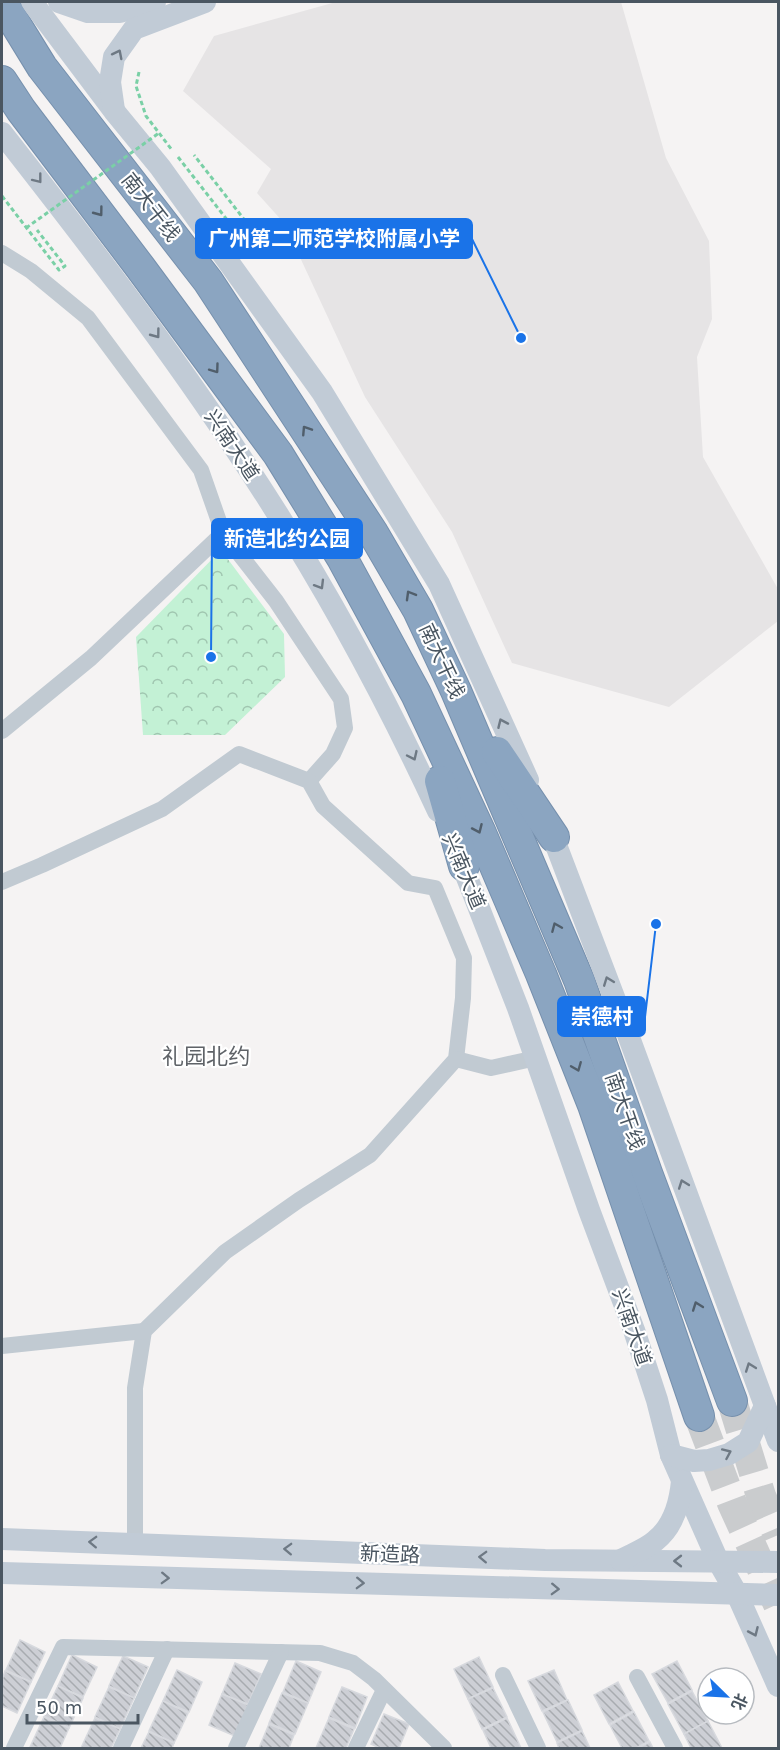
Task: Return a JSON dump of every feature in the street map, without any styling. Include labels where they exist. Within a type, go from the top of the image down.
[{"type":"highway","name":"南大干线","points":[[2,2],[42,67],[208,281],[374,533],[418,610],[456,691],[579,980],[647,1173],[732,1401]]},
{"type":"highway","name":"南大干线","points":[[2,81],[21,110],[278,454],[342,558],[416,694],[480,831],[541,974],[593,1106],[699,1416]]},
{"type":"highway","points":[[456,691],[554,837]]},
{"type":"highway","points":[[416,694],[464,866]]},
{"type":"main road","points":[[32,2],[114,111],[160,167],[322,392],[439,584],[554,837],[778,1441]]},
{"type":"main road","points":[[59,2],[88,12],[120,12],[155,2]]},
{"type":"main road","points":[[114,111],[110,82],[114,57],[134,29],[205,2]]},
{"type":"main road","name":"兴南大道","points":[[2,133],[166,347],[245,463],[338,615],[398,725],[464,866],[536,1058],[634,1330],[657,1400],[671,1455],[718,1561],[736,1594],[778,1686]]},
{"type":"main road","points":[[671,1455],[694,1461],[709,1460],[729,1454],[748,1442],[765,1406]]},
{"type":"main road","points":[[619,1561],[656,1541],[671,1521],[680,1501],[682,1481]]},
{"type":"main road","name":"新造路","points":[[2,1539],[545,1560],[778,1562]]},
{"type":"main road","name":"新造路","points":[[2,1573],[778,1595]]},
{"type":"street","points":[[2,253],[31,271],[88,318],[201,470],[222,533],[276,601],[341,699],[345,728],[333,754],[309,781]]},
{"type":"street","points":[[2,730],[91,658],[222,533]]},
{"type":"street","points":[[2,882],[162,809],[239,754],[309,781],[323,807],[408,883],[435,888],[464,958],[463,998],[456,1059],[370,1155],[299,1200],[225,1252],[144,1331],[135,1388],[135,1543]]},
{"type":"street","points":[[456,1059],[491,1068],[536,1058]]},
{"type":"street","points":[[2,1346],[144,1331]]},
{"type":"street","points":[[14,1749],[63,1647],[320,1653],[353,1663],[444,1749]]},
{"type":"street","points":[[121,1749],[167,1649]]},
{"type":"street","points":[[236,1749],[281,1652]]},
{"type":"street","points":[[503,1676],[538,1749]]},
{"type":"street","points":[[637,1677],[675,1749]]},
{"type":"street","points":[[356,1749],[384,1690]]},
{"type":"path","points":[[139,72],[136,86],[146,116],[239,236],[250,227],[194,155]]},
{"type":"path","points":[[26,228],[159,133]]},
{"type":"path","points":[[2,196],[59,270],[65,266],[37,230]]},
{"type":"shaded area","points":[[336,2],[621,2],[666,158],[709,241],[712,319],[697,357],[703,457],[778,589],[778,621],[669,707],[512,663],[452,532],[365,397],[284,223],[257,193],[271,169],[183,91],[214,36]]},
{"type":"green space","points":[[221,550],[284,634],[285,677],[225,735],[143,735],[136,637]]},
{"type":"building","points":[[20,1640],[45,1652],[31,1682],[6,1670]]},
{"type":"building","points":[[72,1655],[97,1667],[83,1697],[58,1686]]},
{"type":"building","points":[[123,1656],[148,1667],[134,1698],[109,1686]]},
{"type":"building","points":[[479,1657],[493,1687],[468,1699],[454,1669]]},
{"type":"building","points":[[296,1661],[321,1672],[308,1703],[283,1692]]},
{"type":"building","points":[[677,1661],[692,1690],[668,1703],[652,1674]]},
{"type":"building","points":[[235,1663],[261,1674],[248,1704],[222,1694]]},
{"type":"building","points":[[177,1670],[202,1682],[189,1712],[163,1701]]},
{"type":"building","points":[[554,1670],[567,1700],[542,1711],[528,1681]]},
{"type":"building","points":[[5,1671],[31,1682],[17,1713],[2,1706],[2,1680]]},
{"type":"building","points":[[618,1682],[633,1711],[609,1724],[594,1695]]},
{"type":"building","points":[[58,1686],[83,1698],[69,1728],[44,1716]]},
{"type":"building","points":[[109,1687],[134,1698],[120,1729],[95,1717]]},
{"type":"building","points":[[342,1687],[367,1697],[355,1728],[329,1717]]},
{"type":"building","points":[[493,1688],[507,1717],[482,1729],[468,1699]]},
{"type":"building","points":[[692,1691],[696,1698],[696,1726],[699,1726],[684,1734],[668,1704]]},
{"type":"building","points":[[282,1693],[308,1703],[295,1734],[269,1723]]},
{"type":"building","points":[[222,1694],[248,1705],[235,1736],[209,1725]]},
{"type":"building","points":[[568,1700],[582,1730],[557,1742],[543,1712]]},
{"type":"building","points":[[163,1701],[188,1713],[174,1743],[149,1731]]},
{"type":"building","points":[[634,1712],[649,1741],[636,1748],[622,1748],[610,1725]]},
{"type":"building","points":[[384,1714],[409,1724],[399,1748],[380,1748],[371,1744]]},
{"type":"building","points":[[44,1717],[69,1728],[60,1748],[30,1747]]},
{"type":"building","points":[[95,1718],[120,1729],[111,1748],[81,1748]]},
{"type":"building","points":[[329,1718],[354,1729],[346,1748],[316,1748]]},
{"type":"building","points":[[507,1718],[521,1748],[491,1748],[483,1730]]},
{"type":"building","points":[[269,1724],[294,1735],[289,1748],[259,1748]]},
{"type":"building","points":[[699,1726],[711,1726],[722,1748],[691,1748],[684,1734]]},
{"type":"building","points":[[582,1731],[590,1748],[559,1748],[557,1743]]},
{"type":"building","points":[[149,1732],[174,1743],[172,1748],[141,1748]]},
{"type":"building","points":[[650,1742],[653,1748],[638,1748]]},
{"type":"tunnel","points":[[732,1401],[761,1496],[778,1535]]},
{"type":"tunnel","points":[[699,1416],[732,1503],[778,1604]]},
{"type":"place","name":"广州第二师范学校附属小学","points":[[521,338]]},
{"type":"place","name":"新造北约公园","points":[[211,657]]},
{"type":"place","name":"崇德村","points":[[656,924]]},
{"type":"district","name":"礼园北约","points":[[206,1056]]}]
